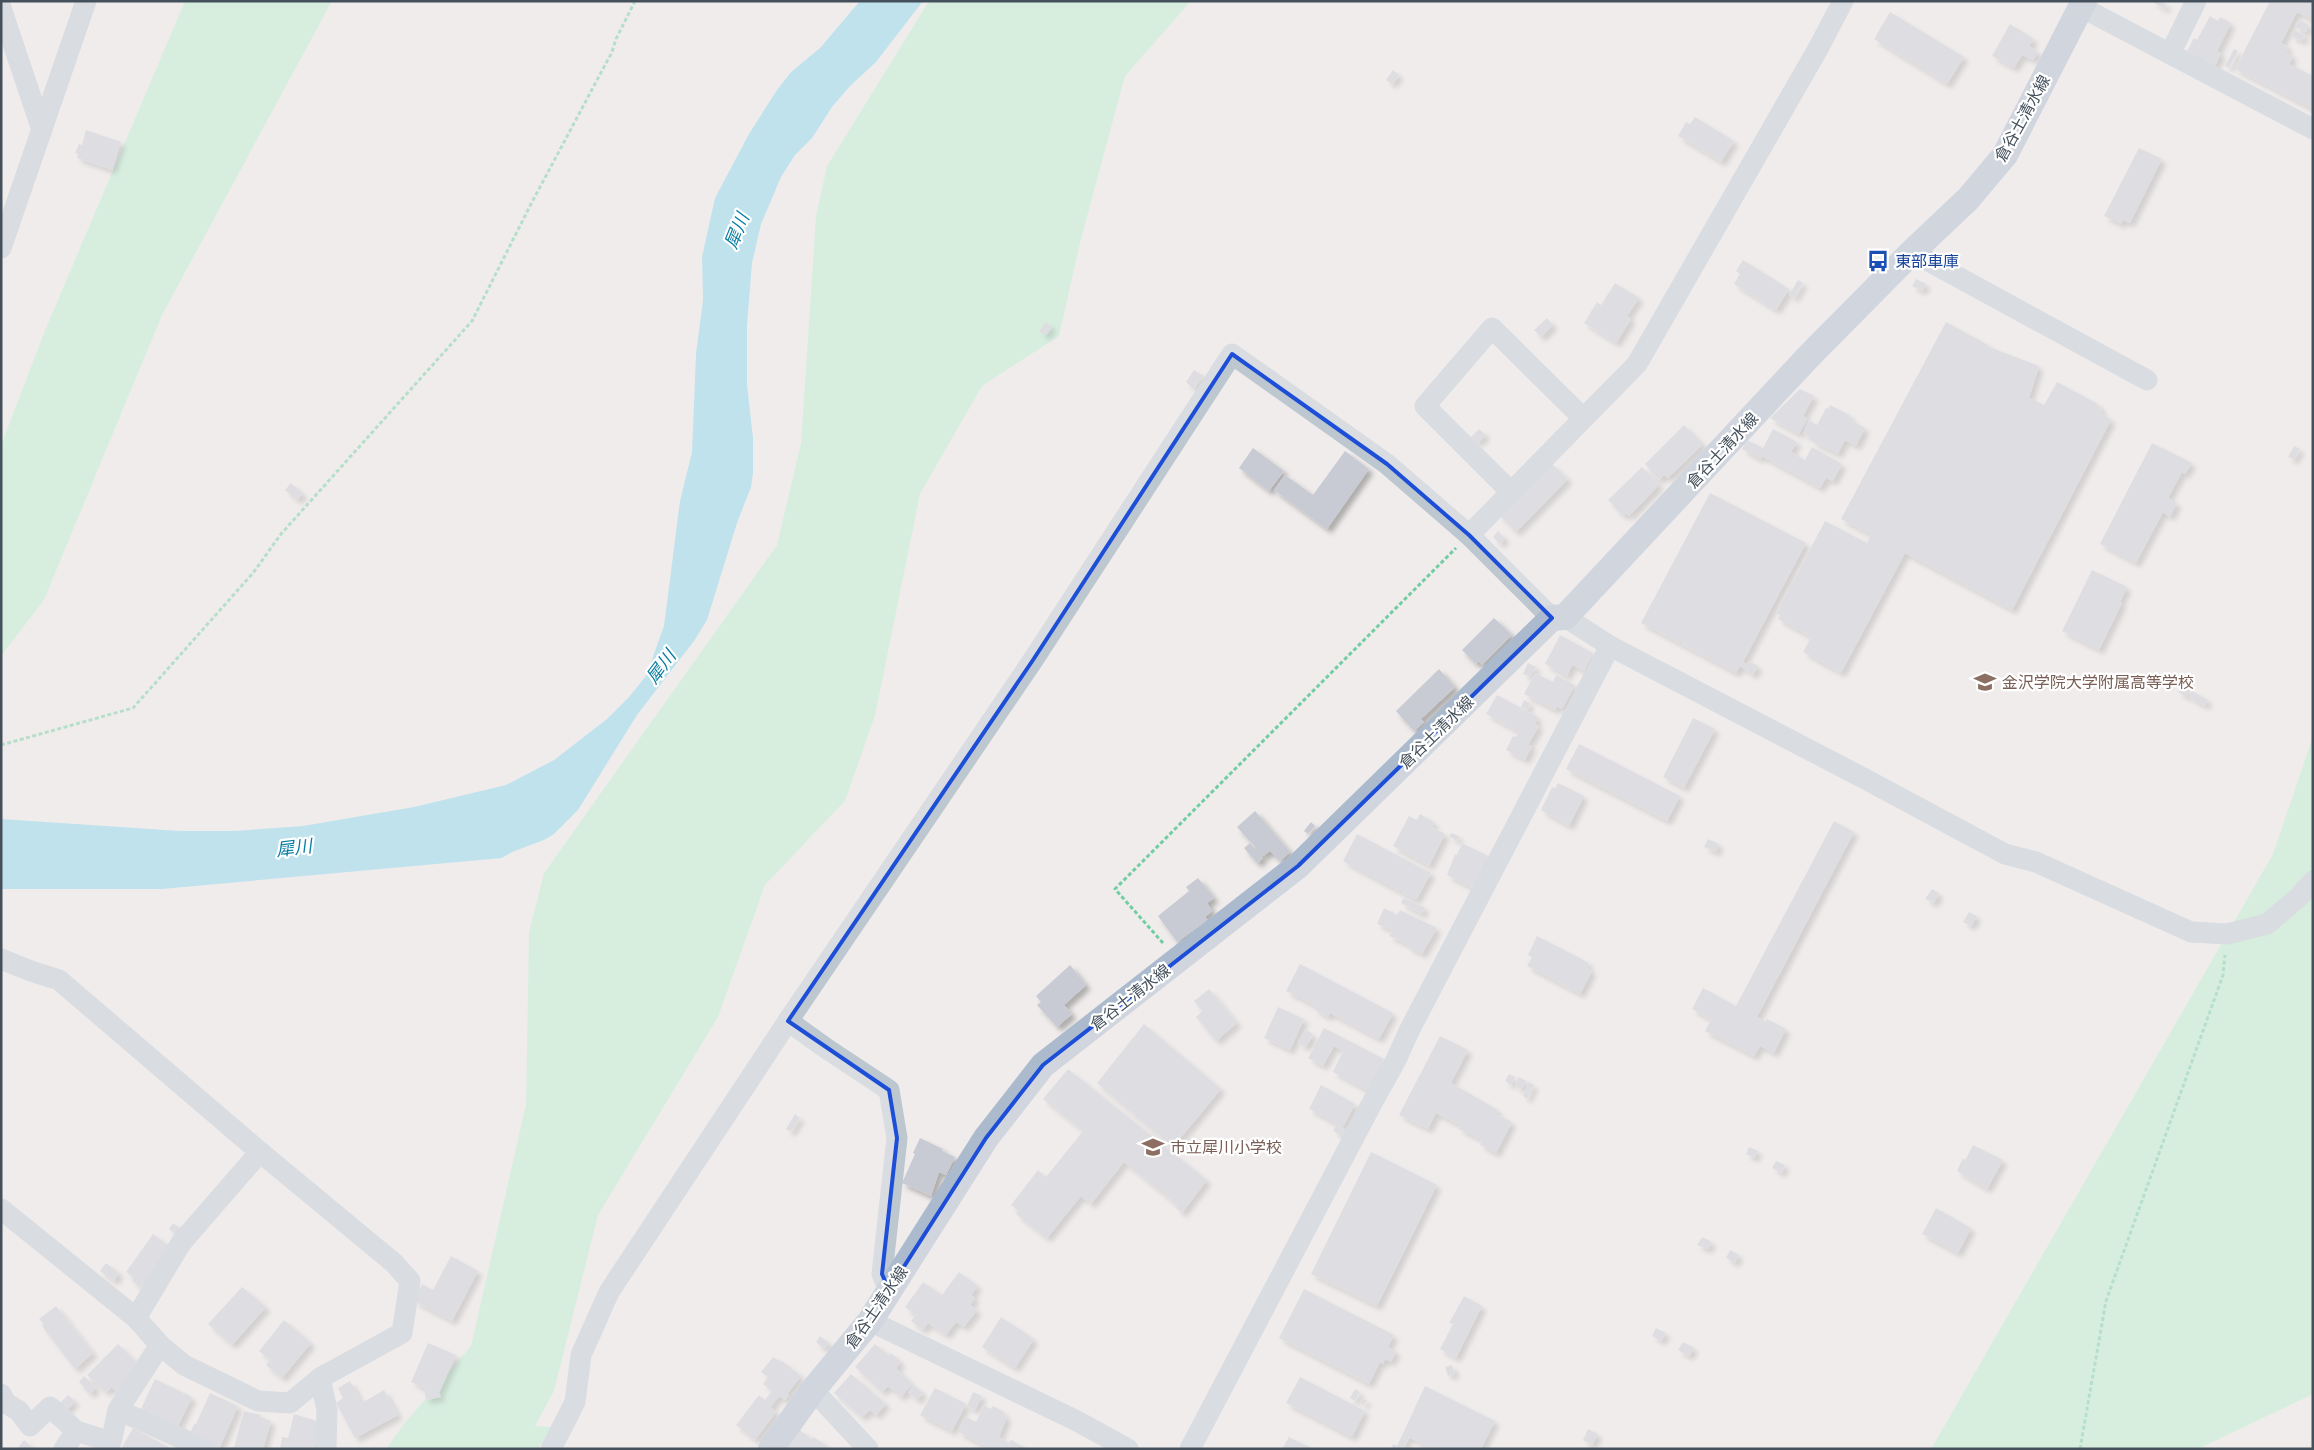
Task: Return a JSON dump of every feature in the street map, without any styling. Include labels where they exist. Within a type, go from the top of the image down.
[{"type":"main road","name":"倉谷土清水線","points":[[771,1449],[813,1390],[870,1321],[986,1138],[1043,1065],[1298,866],[1558,617],[1811,354],[1912,252],[1968,199],[2005,156],[2083,4]]},
{"type":"street","points":[[1,248],[86,1]]},
{"type":"street","points":[[1468,535],[1637,364],[1843,1]]},
{"type":"street","points":[[2170,54],[2196,1]]},
{"type":"street","points":[[2083,4],[2170,54],[2313,130]]},
{"type":"street","points":[[1,8],[42,130]]},
{"type":"street","points":[[1912,252],[2147,380]]},
{"type":"street","points":[[1511,492],[1425,406],[1492,328],[1583,418]]},
{"type":"street","points":[[551,1449],[575,1402],[581,1355],[609,1292],[788,1021],[1033,660],[1232,354],[1387,464],[1558,617],[2005,854],[2036,862],[2190,932],[2227,934],[2267,924],[2299,897],[2313,880]]},
{"type":"street","points":[[1190,1449],[1370,1105],[1396,1060],[1409,1031],[1610,646]]},
{"type":"street","points":[[1,1209],[136,1318],[160,1346],[184,1365],[258,1402],[290,1402],[320,1378],[402,1333],[410,1281],[394,1263],[260,1152],[59,980],[2,961]]},
{"type":"street","points":[[788,1021],[889,1090],[897,1138],[882,1274],[889,1290]]},
{"type":"street","points":[[136,1318],[181,1244],[260,1152]]},
{"type":"street","points":[[870,1321],[1077,1421],[1128,1449]]},
{"type":"street","points":[[1,1394],[6,1402],[19,1411],[30,1426],[50,1407],[76,1431],[111,1442],[118,1410],[160,1346]]},
{"type":"street","points":[[320,1378],[327,1410],[326,1449]]},
{"type":"street","points":[[813,1390],[868,1449]]},
{"type":"street","points":[[118,1410],[205,1449]]},
{"type":"street","points":[[64,1449],[76,1431]]},
{"type":"path","points":[[1,745],[133,708],[253,573],[281,534],[472,321],[531,204],[612,52],[616,39],[636,1]]},
{"type":"path","points":[[1178,959],[1116,889],[1468,535]]},
{"type":"path","points":[[2080,1449],[2106,1301],[2223,975],[2227,934]]},
{"type":"highlighted area","points":[[1232,354],[1387,464],[1469,535],[1552,618],[1298,866],[1043,1065],[986,1138],[889,1290],[882,1274],[897,1138],[889,1090],[788,1021],[1033,660]]},
{"type":"green space","points":[[185,1],[332,1],[162,315],[44,600],[1,656],[1,445],[46,328]]},
{"type":"green space","points":[[929,1],[1191,1],[1125,76],[1081,239],[1059,336],[982,386],[920,494],[875,716],[845,801],[765,885],[718,1017],[598,1215],[554,1391],[535,1426],[552,1427],[538,1449],[386,1449],[403,1425],[471,1346],[526,1104],[529,932],[544,873],[777,545],[801,443],[816,216],[827,166]]},
{"type":"green space","points":[[2313,736],[2313,1394],[2198,1449],[1931,1449],[2273,854]]},
{"type":"water","name":"犀川","points":[[860,1],[923,1],[876,62],[850,86],[832,107],[812,138],[795,155],[781,177],[761,224],[752,263],[747,325],[747,384],[753,438],[751,487],[737,523],[707,620],[694,641],[637,715],[578,810],[554,834],[502,858],[162,889],[1,889],[1,819],[180,831],[235,831],[303,826],[414,807],[506,785],[554,760],[607,719],[629,697],[646,676],[664,626],[680,501],[692,452],[696,354],[703,300],[702,257],[715,198],[749,134],[777,90],[791,72],[820,48]]},
{"type":"building","points":[[2151,1],[2160,1],[2167,5],[2165,9]]},
{"type":"building","points":[[2270,1],[2313,1],[2313,20],[2297,12],[2281,43],[2288,47],[2286,52],[2293,56],[2289,64],[2313,76],[2313,109],[2235,69]]},
{"type":"building","points":[[1890,12],[1964,57],[1947,84],[1874,39]]},
{"type":"building","points":[[2210,16],[2218,21],[2220,17],[2231,23],[2217,51],[2221,54],[2214,68],[2187,51],[2194,38],[2197,40]]},
{"type":"building","points":[[2299,20],[2309,25],[2306,32],[2295,27]]},
{"type":"building","points":[[2010,24],[2034,39],[2029,46],[2038,52],[2033,60],[2022,55],[2014,68],[1992,56]]},
{"type":"building","points":[[2294,30],[2305,35],[2302,41],[2291,36]]},
{"type":"building","points":[[2234,49],[2238,51],[2229,68],[2225,66]]},
{"type":"building","points":[[1393,70],[1399,75],[1392,84],[1386,80]]},
{"type":"building","points":[[1695,117],[1734,141],[1721,162],[1678,136],[1686,122],[1690,124]]},
{"type":"building","points":[[86,130],[121,142],[112,170],[77,158],[78,154],[75,153],[79,144],[82,145]]},
{"type":"building","points":[[2139,148],[2162,159],[2130,223],[2123,220],[2121,224],[2104,216]]},
{"type":"building","points":[[1743,260],[1789,289],[1776,310],[1734,284],[1740,274],[1736,271]]},
{"type":"building","points":[[1916,279],[1926,284],[1922,291],[1912,286]]},
{"type":"building","points":[[1798,280],[1803,283],[1794,298],[1789,295]]},
{"type":"building","points":[[1615,283],[1639,298],[1627,316],[1631,319],[1616,343],[1584,323],[1597,302],[1601,305]]},
{"type":"building","points":[[1547,318],[1553,325],[1541,337],[1534,330]]},
{"type":"building","points":[[1046,322],[1052,327],[1045,336],[1039,331]]},
{"type":"building","points":[[1946,322],[1987,346],[2039,366],[2029,398],[2044,405],[2057,382],[2098,404],[2102,413],[2111,420],[2012,610],[1905,553],[1841,673],[1803,652],[1811,637],[1778,619],[1780,615],[1776,613],[1825,521],[1867,543],[1871,535],[1841,519]]},
{"type":"building","points":[[1194,370],[1204,376],[1194,389],[1186,382]]},
{"type":"building","points":[[1800,389],[1814,396],[1803,416],[1807,419],[1799,434],[1770,418]]},
{"type":"building","points":[[1830,405],[1851,416],[1849,419],[1865,428],[1856,446],[1845,440],[1838,454],[1812,441],[1814,439],[1803,433],[1809,420],[1817,425],[1826,408],[1828,409]]},
{"type":"building","points":[[1684,425],[1703,444],[1668,478],[1664,475],[1659,480],[1645,464]]},
{"type":"building","points":[[1479,429],[1486,435],[1477,443],[1471,437]]},
{"type":"building","points":[[1773,429],[1797,442],[1791,452],[1805,460],[1812,447],[1842,464],[1833,481],[1826,478],[1820,488],[1762,456],[1760,459],[1742,449],[1747,440],[1763,448]]},
{"type":"building","points":[[2152,443],[2192,463],[2185,474],[2182,472],[2168,498],[2177,503],[2170,517],[2163,512],[2136,563],[2100,544]]},
{"type":"building","points":[[2294,446],[2300,449],[2294,460],[2288,457]]},
{"type":"building","points":[[1253,448],[1284,471],[1269,491],[1239,468]]},
{"type":"building","points":[[1345,451],[1369,469],[1327,529],[1274,490],[1285,475],[1313,495]]},
{"type":"building","points":[[1551,463],[1568,479],[1516,532],[1499,515]]},
{"type":"building","points":[[1642,467],[1659,485],[1629,516],[1626,513],[1623,516],[1608,500]]},
{"type":"building","points":[[291,483],[303,494],[297,500],[285,490]]},
{"type":"building","points":[[1710,493],[1806,543],[1743,662],[1747,664],[1749,661],[1758,666],[1753,675],[1740,666],[1736,673],[1641,623]]},
{"type":"building","points":[[1498,531],[1505,539],[1500,544],[1493,537]]},
{"type":"building","points":[[2092,570],[2127,587],[2120,602],[2122,603],[2099,650],[2062,631]]},
{"type":"building","points":[[1494,618],[1512,635],[1482,665],[1478,661],[1476,664],[1462,650]]},
{"type":"building","points":[[1560,635],[1593,653],[1584,671],[1572,665],[1567,676],[1545,664]]},
{"type":"building","points":[[1528,663],[1536,667],[1530,677],[1523,674]]},
{"type":"building","points":[[1439,669],[1455,687],[1421,719],[1424,722],[1414,731],[1396,711]]},
{"type":"building","points":[[1535,673],[1553,682],[1556,675],[1575,685],[1562,709],[1557,706],[1555,710],[1524,694]]},
{"type":"building","points":[[2181,685],[2190,690],[2187,697],[2178,692]]},
{"type":"building","points":[[2192,691],[2208,700],[2205,706],[2189,697]]},
{"type":"building","points":[[1497,695],[1538,717],[1535,724],[1539,726],[1528,745],[1532,746],[1525,760],[1506,750],[1513,736],[1516,737],[1519,732],[1486,714]]},
{"type":"building","points":[[1524,700],[1530,703],[1527,710],[1521,707]]},
{"type":"building","points":[[1693,718],[1715,729],[1684,788],[1663,777]]},
{"type":"building","points":[[1579,744],[1680,796],[1667,821],[1566,769]]},
{"type":"building","points":[[1558,783],[1584,796],[1569,826],[1541,810],[1552,787],[1555,788]]},
{"type":"building","points":[[1255,811],[1290,852],[1280,861],[1270,851],[1263,856],[1237,827]]},
{"type":"building","points":[[1420,814],[1434,822],[1432,827],[1445,834],[1429,866],[1393,846],[1409,816],[1417,820]]},
{"type":"building","points":[[1834,821],[1854,832],[1757,1017],[1765,1022],[1767,1019],[1786,1029],[1774,1053],[1760,1046],[1754,1056],[1705,1031],[1711,1020],[1692,1009],[1703,988],[1736,1006]]},
{"type":"building","points":[[1311,822],[1315,826],[1308,834],[1304,831]]},
{"type":"building","points":[[1452,833],[1460,837],[1457,841],[1449,836]]},
{"type":"building","points":[[1357,834],[1431,873],[1416,900],[1343,861]]},
{"type":"building","points":[[1708,839],[1719,844],[1716,852],[1704,847]]},
{"type":"building","points":[[1250,843],[1263,858],[1257,863],[1244,848]]},
{"type":"building","points":[[1462,843],[1488,856],[1472,888],[1447,875],[1455,854],[1457,855]]},
{"type":"building","points":[[1198,878],[1214,898],[1207,903],[1212,911],[1205,917],[1208,920],[1177,942],[1158,916],[1189,891],[1186,887]]},
{"type":"building","points":[[1932,889],[1939,893],[1934,903],[1925,899]]},
{"type":"building","points":[[1404,898],[1425,908],[1422,914],[1401,903]]},
{"type":"building","points":[[1384,908],[1397,915],[1400,910],[1437,928],[1422,954],[1408,947],[1409,945],[1389,936],[1392,930],[1377,924]]},
{"type":"building","points":[[1969,912],[1977,916],[1971,926],[1963,922]]},
{"type":"building","points":[[1537,936],[1589,963],[1587,968],[1592,971],[1580,994],[1527,966],[1532,957],[1528,955]]},
{"type":"building","points":[[1300,964],[1393,1013],[1379,1039],[1330,1013],[1328,1017],[1314,1009],[1316,1006],[1286,991]]},
{"type":"building","points":[[1070,965],[1086,985],[1064,1005],[1072,1014],[1057,1027],[1037,1005],[1041,1002],[1036,996]]},
{"type":"building","points":[[1209,989],[1237,1023],[1216,1041],[1196,1017],[1202,1011],[1194,1001]]},
{"type":"building","points":[[1278,1007],[1304,1019],[1290,1050],[1264,1038]]},
{"type":"building","points":[[1144,1024],[1221,1089],[1173,1147],[1097,1083]]},
{"type":"building","points":[[1324,1028],[1384,1059],[1367,1090],[1333,1072],[1343,1051],[1334,1046],[1323,1066],[1308,1058]]},
{"type":"building","points":[[1306,1030],[1313,1034],[1306,1047],[1298,1043]]},
{"type":"building","points":[[1440,1036],[1468,1050],[1451,1083],[1498,1110],[1496,1114],[1512,1122],[1496,1153],[1480,1145],[1482,1140],[1459,1129],[1461,1126],[1436,1113],[1428,1129],[1399,1115]]},
{"type":"building","points":[[1068,1069],[1207,1180],[1182,1213],[1176,1208],[1177,1205],[1124,1162],[1091,1204],[1081,1196],[1047,1238],[1016,1214],[1019,1211],[1011,1205],[1038,1170],[1046,1177],[1083,1131],[1043,1099]]},
{"type":"building","points":[[1509,1074],[1515,1077],[1511,1085],[1505,1081]]},
{"type":"building","points":[[1519,1077],[1526,1081],[1521,1089],[1515,1086]]},
{"type":"building","points":[[1529,1082],[1534,1085],[1527,1099],[1523,1096]]},
{"type":"building","points":[[1321,1085],[1355,1104],[1343,1127],[1309,1109]]},
{"type":"building","points":[[795,1114],[800,1118],[791,1132],[786,1129]]},
{"type":"building","points":[[1336,1125],[1347,1131],[1344,1136],[1333,1131]]},
{"type":"building","points":[[920,1138],[955,1157],[946,1175],[939,1172],[931,1196],[902,1183]]},
{"type":"building","points":[[1973,1145],[2003,1160],[1987,1189],[1957,1171],[1963,1158],[1965,1160]]},
{"type":"building","points":[[1749,1147],[1758,1151],[1754,1158],[1746,1154]]},
{"type":"building","points":[[1371,1152],[1437,1185],[1377,1306],[1311,1274]]},
{"type":"building","points":[[1776,1161],[1785,1165],[1782,1173],[1772,1168]]},
{"type":"building","points":[[1936,1208],[1971,1228],[1958,1253],[1922,1234]]},
{"type":"building","points":[[173,1223],[184,1231],[179,1237],[169,1229]]},
{"type":"building","points":[[153,1234],[172,1248],[145,1290],[132,1281],[134,1278],[126,1272]]},
{"type":"building","points":[[1702,1237],[1712,1242],[1708,1249],[1697,1245]]},
{"type":"building","points":[[1730,1250],[1739,1255],[1735,1263],[1726,1258]]},
{"type":"building","points":[[451,1256],[478,1271],[452,1321],[414,1301],[422,1284],[433,1290]]},
{"type":"building","points":[[106,1263],[119,1273],[114,1281],[100,1271]]},
{"type":"building","points":[[959,1272],[978,1286],[971,1295],[975,1298],[970,1305],[977,1310],[964,1327],[956,1322],[946,1335],[928,1323],[923,1330],[911,1321],[916,1315],[905,1307],[923,1282],[942,1295]]},
{"type":"building","points":[[242,1287],[266,1307],[232,1345],[208,1324]]},
{"type":"building","points":[[1304,1289],[1394,1335],[1388,1347],[1396,1351],[1391,1362],[1385,1359],[1383,1364],[1380,1362],[1369,1384],[1279,1338]]},
{"type":"building","points":[[1464,1296],[1482,1306],[1456,1358],[1440,1349],[1453,1324],[1449,1323]]},
{"type":"building","points":[[56,1306],[93,1353],[75,1369],[42,1326],[44,1324],[39,1319]]},
{"type":"building","points":[[1001,1317],[1034,1339],[1015,1368],[982,1347]]},
{"type":"building","points":[[284,1320],[311,1343],[282,1378],[266,1365],[270,1360],[259,1351]]},
{"type":"building","points":[[1656,1328],[1666,1333],[1661,1341],[1652,1336]]},
{"type":"building","points":[[820,1336],[829,1343],[824,1349],[816,1342]]},
{"type":"building","points":[[1683,1342],[1694,1348],[1689,1356],[1678,1350]]},
{"type":"building","points":[[428,1343],[456,1355],[439,1393],[441,1397],[426,1400],[424,1388],[411,1382]]},
{"type":"building","points":[[118,1344],[140,1366],[117,1393],[112,1387],[106,1392],[87,1375]]},
{"type":"building","points":[[875,1344],[889,1355],[891,1353],[901,1362],[896,1368],[912,1384],[901,1397],[888,1386],[882,1392],[855,1367]]},
{"type":"building","points":[[773,1357],[782,1361],[801,1376],[787,1394],[789,1395],[785,1400],[779,1396],[770,1407],[776,1412],[755,1440],[736,1425],[759,1395],[765,1400],[772,1391],[763,1384],[768,1377],[761,1372]]},
{"type":"building","points":[[1452,1365],[1455,1374],[1448,1376],[1445,1367]]},
{"type":"building","points":[[851,1374],[886,1404],[876,1415],[870,1410],[862,1417],[834,1393]]},
{"type":"building","points":[[84,1376],[96,1388],[90,1394],[79,1382]]},
{"type":"building","points":[[1300,1377],[1365,1411],[1352,1437],[1286,1403]]},
{"type":"building","points":[[155,1379],[192,1397],[177,1428],[140,1411]]},
{"type":"building","points":[[350,1381],[362,1403],[384,1390],[398,1415],[355,1438],[336,1403],[343,1398],[338,1388]]},
{"type":"building","points":[[914,1385],[923,1393],[917,1400],[908,1392]]},
{"type":"building","points":[[1425,1386],[1495,1421],[1481,1449],[1431,1449],[1409,1437],[1403,1449],[1391,1449],[1393,1444],[1397,1446]]},
{"type":"building","points":[[935,1388],[966,1404],[952,1431],[920,1415]]},
{"type":"building","points":[[1355,1389],[1360,1392],[1355,1401],[1350,1398]]},
{"type":"building","points":[[973,1392],[982,1396],[975,1410],[967,1406]]},
{"type":"building","points":[[210,1393],[238,1406],[219,1449],[189,1436]]},
{"type":"building","points":[[68,1395],[75,1401],[64,1413],[57,1406]]},
{"type":"building","points":[[1363,1398],[1367,1400],[1364,1405],[1360,1403]]},
{"type":"building","points":[[984,1405],[991,1409],[993,1406],[1004,1412],[1003,1415],[1007,1417],[999,1437],[1009,1443],[1011,1440],[1027,1449],[991,1449],[958,1432],[966,1417],[976,1422]]},
{"type":"building","points":[[244,1411],[261,1415],[260,1417],[271,1421],[263,1449],[230,1449],[234,1447]]},
{"type":"building","points":[[294,1414],[320,1422],[314,1449],[280,1449],[282,1437],[288,1438]]},
{"type":"building","points":[[133,1428],[172,1449],[121,1449]]},
{"type":"building","points":[[1588,1429],[1598,1434],[1592,1445],[1583,1440]]},
{"type":"building","points":[[800,1430],[812,1439],[814,1437],[831,1449],[787,1449]]},
{"type":"building","points":[[1289,1437],[1313,1449],[1282,1449]]},
{"type":"building","points":[[24,1440],[34,1449],[17,1449]]},
{"type":"place","name":"東部車庫","points":[[1878,261]]},
{"type":"place","name":"金沢学院大学附属高等学校","points":[[1985,682]]},
{"type":"place","name":"市立犀川小学校","points":[[1153,1147]]}]
